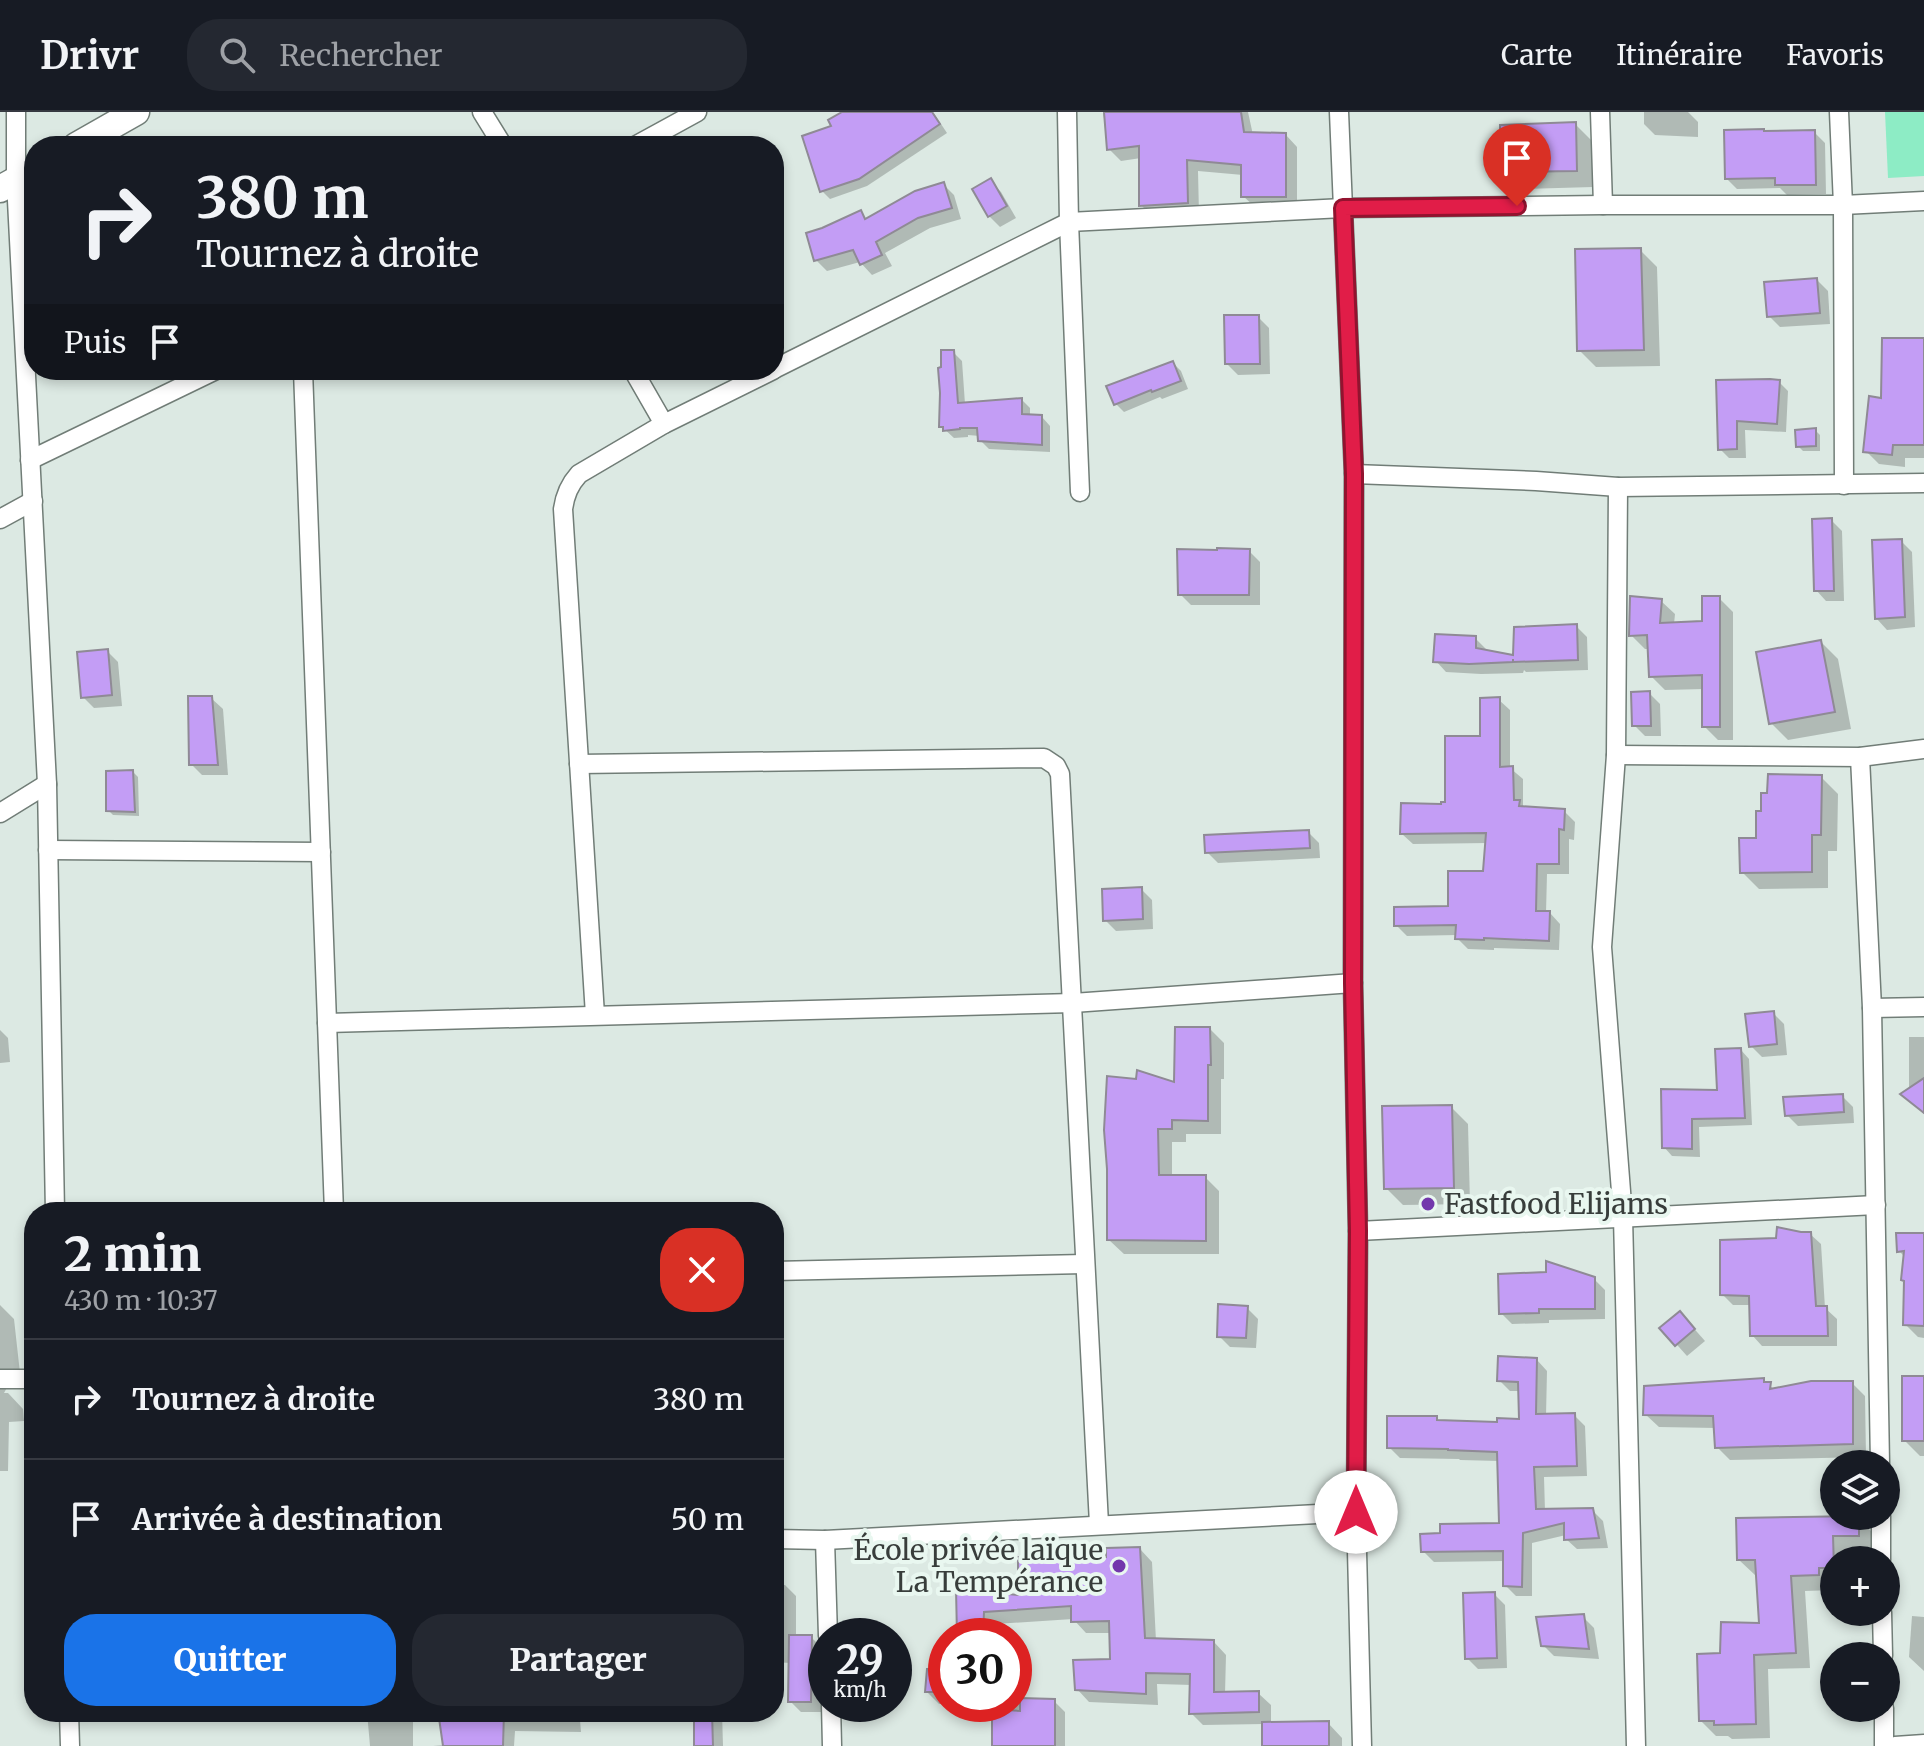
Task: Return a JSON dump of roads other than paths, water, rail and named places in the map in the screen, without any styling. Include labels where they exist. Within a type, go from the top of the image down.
[{"type":"street","points":[[16,112],[24,331]]},
{"type":"street","points":[[94,136],[136,112]]},
{"type":"street","points":[[482,112],[497,136]]},
{"type":"street","points":[[653,136],[697,112]]},
{"type":"street","points":[[1067,112],[1080,492]]},
{"type":"street","points":[[1339,112],[1354,474],[1353,983],[1358,1231],[1356,1512],[1362,1746]]},
{"type":"street","points":[[1600,112],[1603,205]]},
{"type":"street","points":[[1839,112],[1843,205],[1844,485]]},
{"type":"street","points":[[784,364],[1069,222],[1343,208],[1843,205],[1924,201]]},
{"type":"street","points":[[26,380],[47,784],[55,1202]]},
{"type":"street","points":[[30,460],[195,380]]},
{"type":"street","points":[[303,380],[334,1202]]},
{"type":"street","points":[[639,380],[664,424]]},
{"type":"street","points":[[595,1015],[563,509],[565,495],[579,474],[664,424],[753,380]]},
{"type":"street","points":[[1354,474],[1618,487],[1924,483]]},
{"type":"street","points":[[1618,487],[1616,755],[1602,947],[1623,1217],[1636,1746]]},
{"type":"street","points":[[0,519],[33,501]]},
{"type":"street","points":[[1616,755],[1860,757],[1924,749]]},
{"type":"street","points":[[1860,757],[1872,1008],[1880,1450]]},
{"type":"street","points":[[579,764],[1044,758],[1056,766],[1060,774],[1073,1003],[1099,1524]]},
{"type":"street","points":[[0,813],[47,784]]},
{"type":"street","points":[[48,850],[321,852]]},
{"type":"street","points":[[327,1023],[1073,1003],[1353,983]]},
{"type":"street","points":[[1872,1008],[1924,1007]]},
{"type":"street","points":[[1358,1231],[1876,1205]]},
{"type":"street","points":[[784,1271],[1084,1264]]},
{"type":"street","points":[[0,1379],[24,1379]]},
{"type":"street","points":[[784,1539],[825,1540],[1356,1512]]},
{"type":"street","points":[[825,1540],[827,1618]]},
{"type":"street","points":[[69,1722],[70,1746]]},
{"type":"street","points":[[831,1722],[832,1746]]},
{"type":"street","points":[[1884,1722],[1884,1746]]},
{"type":"street","points":[[1895,1746],[1924,1744]]},
{"type":"place","name":"Fastfood Elijams","points":[[1428,1204]]},
{"type":"place","name":"École privée laïque La Tempérance","points":[[1119,1566]]}]
